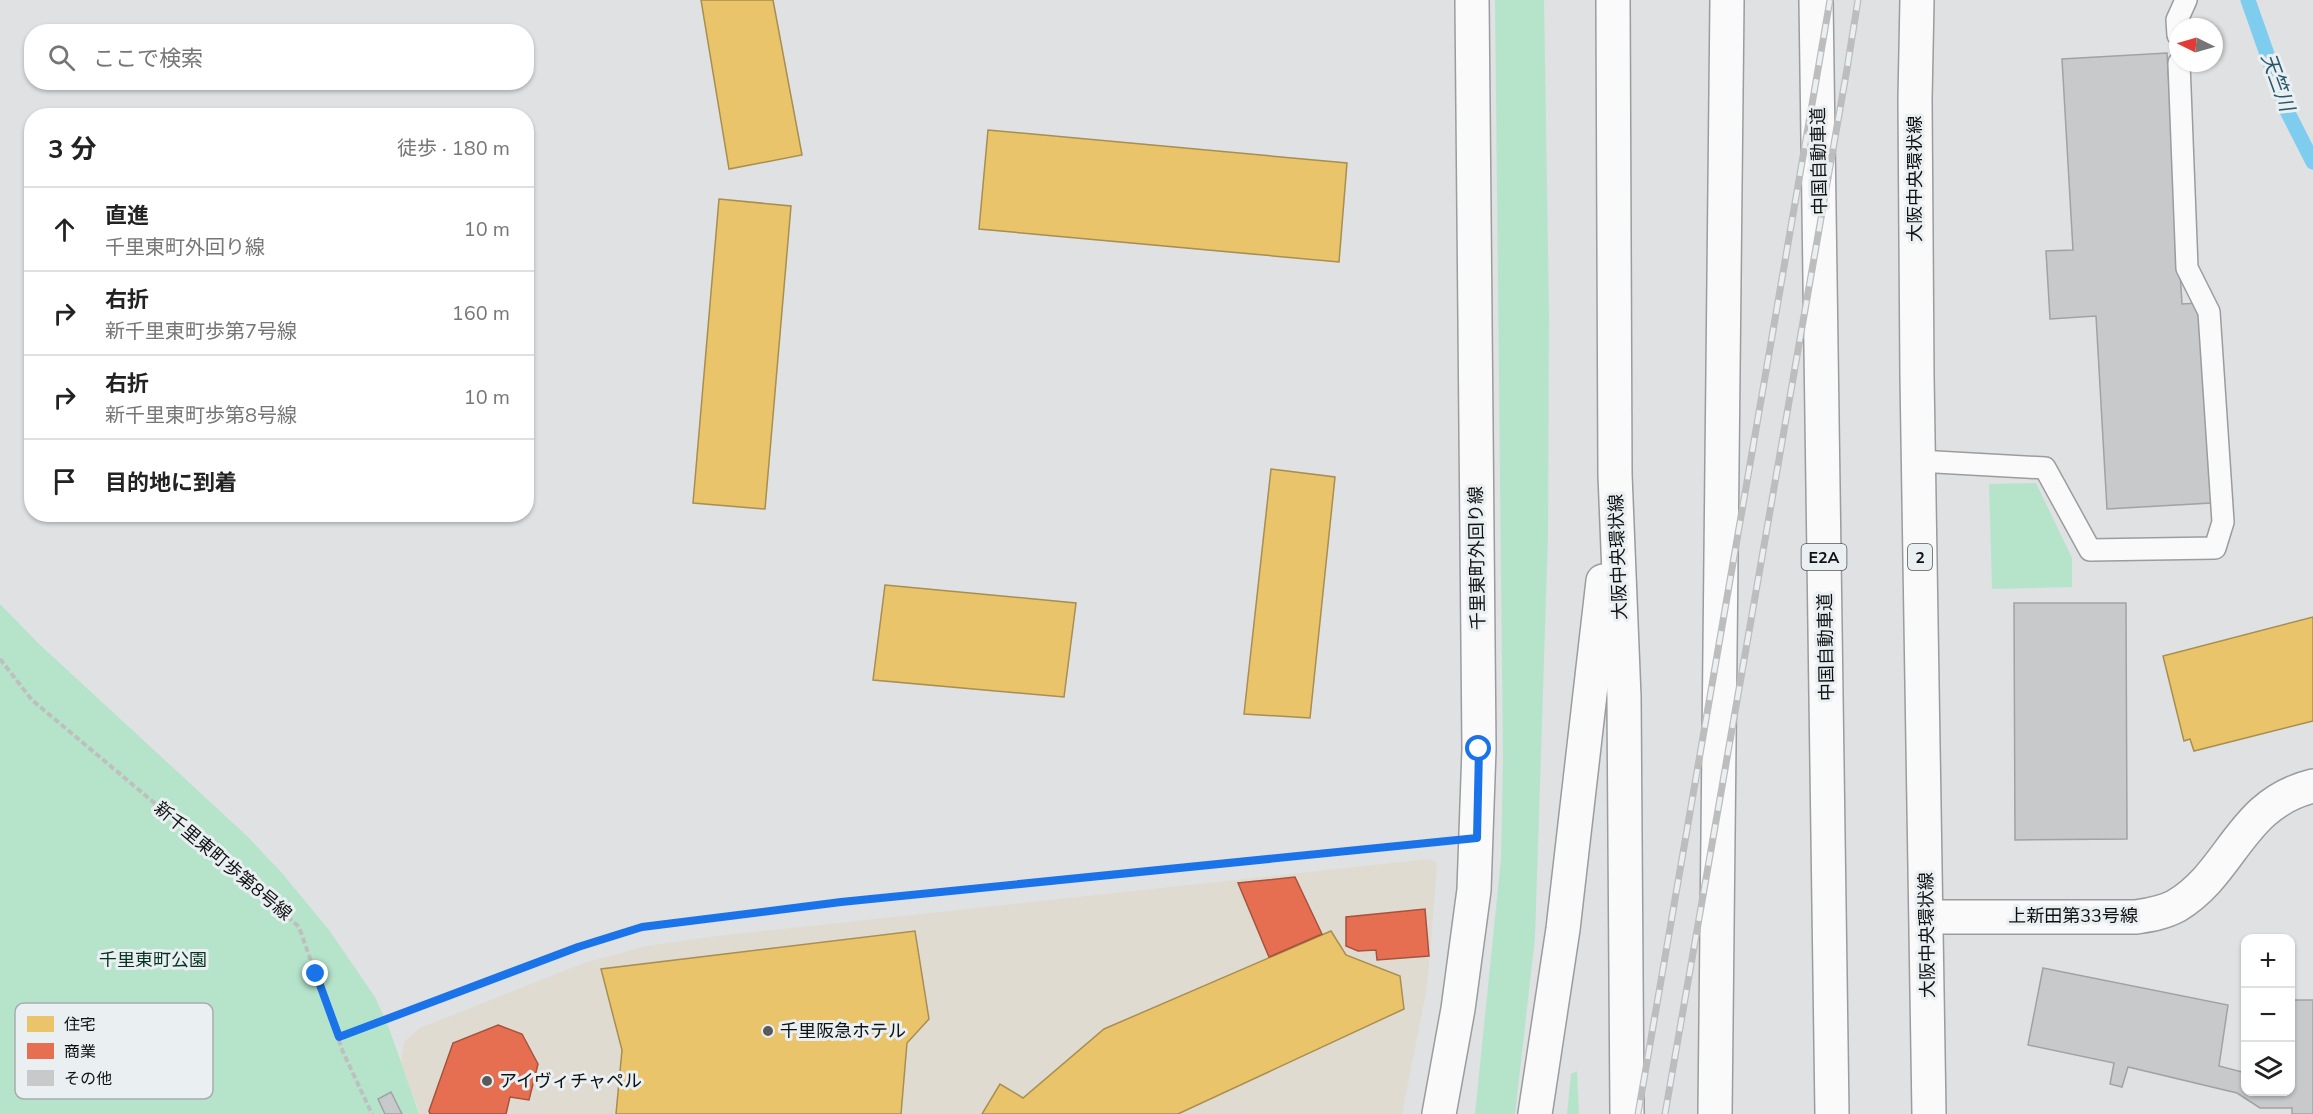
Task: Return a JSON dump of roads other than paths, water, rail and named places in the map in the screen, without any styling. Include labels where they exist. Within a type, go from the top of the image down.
[{"type":"main road","name":"千里東町外回り線","points":[[1439,1114],[1467,947],[1477,838],[1479,749],[1472,0]]},
{"type":"main road","points":[[1600,0],[1613,75]]},
{"type":"main road","name":"大阪中央環状線","points":[[1613,0],[1615,475],[1624,697],[1627,1114]]},
{"type":"main road","points":[[1715,1114],[1727,0]]},
{"type":"main road","name":"中国自動車道","points":[[1816,0],[1832,1114]]},
{"type":"main road","name":"大阪中央環状線","points":[[1917,0],[1915,99],[1918,461],[1929,1114]]},
{"type":"main road","points":[[1535,1114],[1563,929],[1615,475]]},
{"type":"main road","name":"上新田第33号線","points":[[1927,917],[2136,917],[2156,914],[2175,906],[2190,895],[2213,873],[2260,814],[2278,799],[2295,790],[2313,786]]},
{"type":"main road","points":[[1540,1114],[1543,1070]]},
{"type":"lane","points":[[2178,18],[2186,0]]},
{"type":"lane","points":[[1918,461],[2044,468],[2090,550],[2215,548],[2223,522],[2210,312],[2187,268],[2179,72]]},
{"type":"waterway","name":"天竺川","points":[[2248,0],[2287,111],[2313,162]]},
{"type":"railway","points":[[1638,1114],[1830,0]]},
{"type":"railway","points":[[1665,1114],[1858,0]]},
{"type":"place","name":"千里阪急ホテル","points":[[768,1031]]},
{"type":"place","name":"アイヴィチャペル","points":[[487,1081]]},
{"type":"park label","name":"千里東町公園","points":[[153,960]]}]
